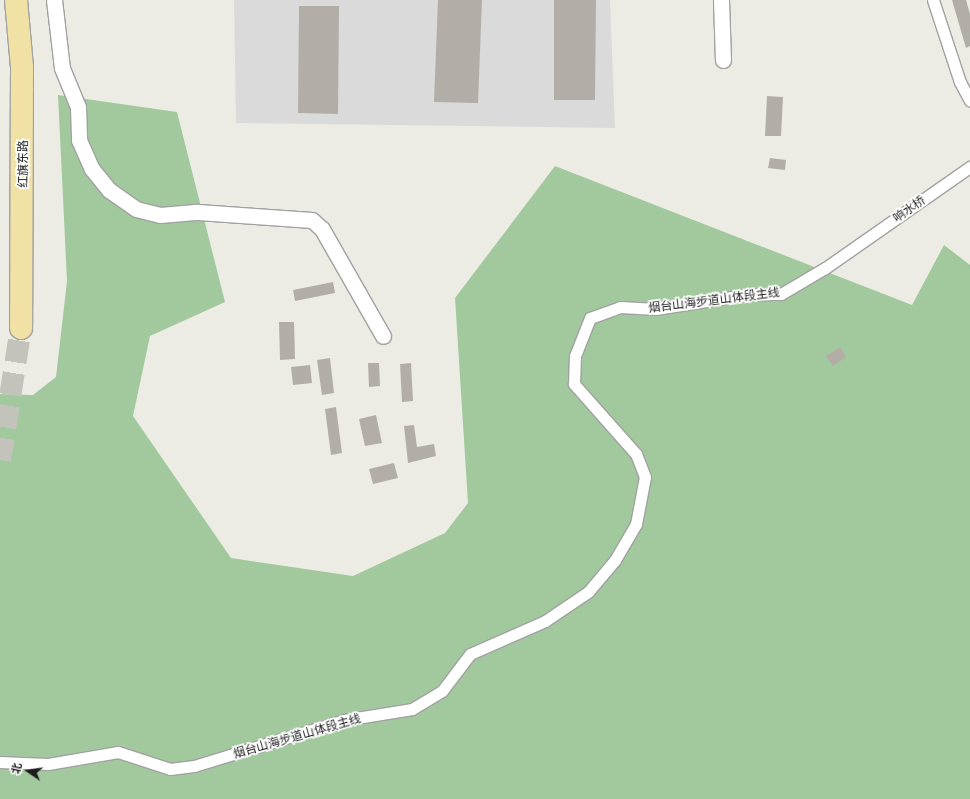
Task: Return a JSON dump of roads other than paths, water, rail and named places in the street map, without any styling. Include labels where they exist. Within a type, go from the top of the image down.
[{"type":"main road","name":"红旗东路","points":[[16,0],[22,67],[21,328]]},
{"type":"street","points":[[54,0],[62,68],[78,107],[79,140],[92,169],[109,190],[136,210],[160,215],[198,212],[312,220],[322,229],[383,336]]},
{"type":"street","points":[[722,0],[723,60]]},
{"type":"street","points":[[934,0],[960,82],[970,101]]},
{"type":"street","name":"响水桥","points":[[870,236],[970,167]]},
{"type":"street","name":"烟台山海步道山体段主线","points":[[0,762],[48,764],[118,752],[170,769],[194,766],[344,720],[412,709],[436,695],[470,654],[545,621],[588,592],[615,560],[636,524],[645,477],[636,454],[574,384],[575,356],[590,318],[620,307],[656,309],[743,295],[781,294],[870,236]]},
{"type":"tunnel","points":[[0,460],[21,328]]}]
